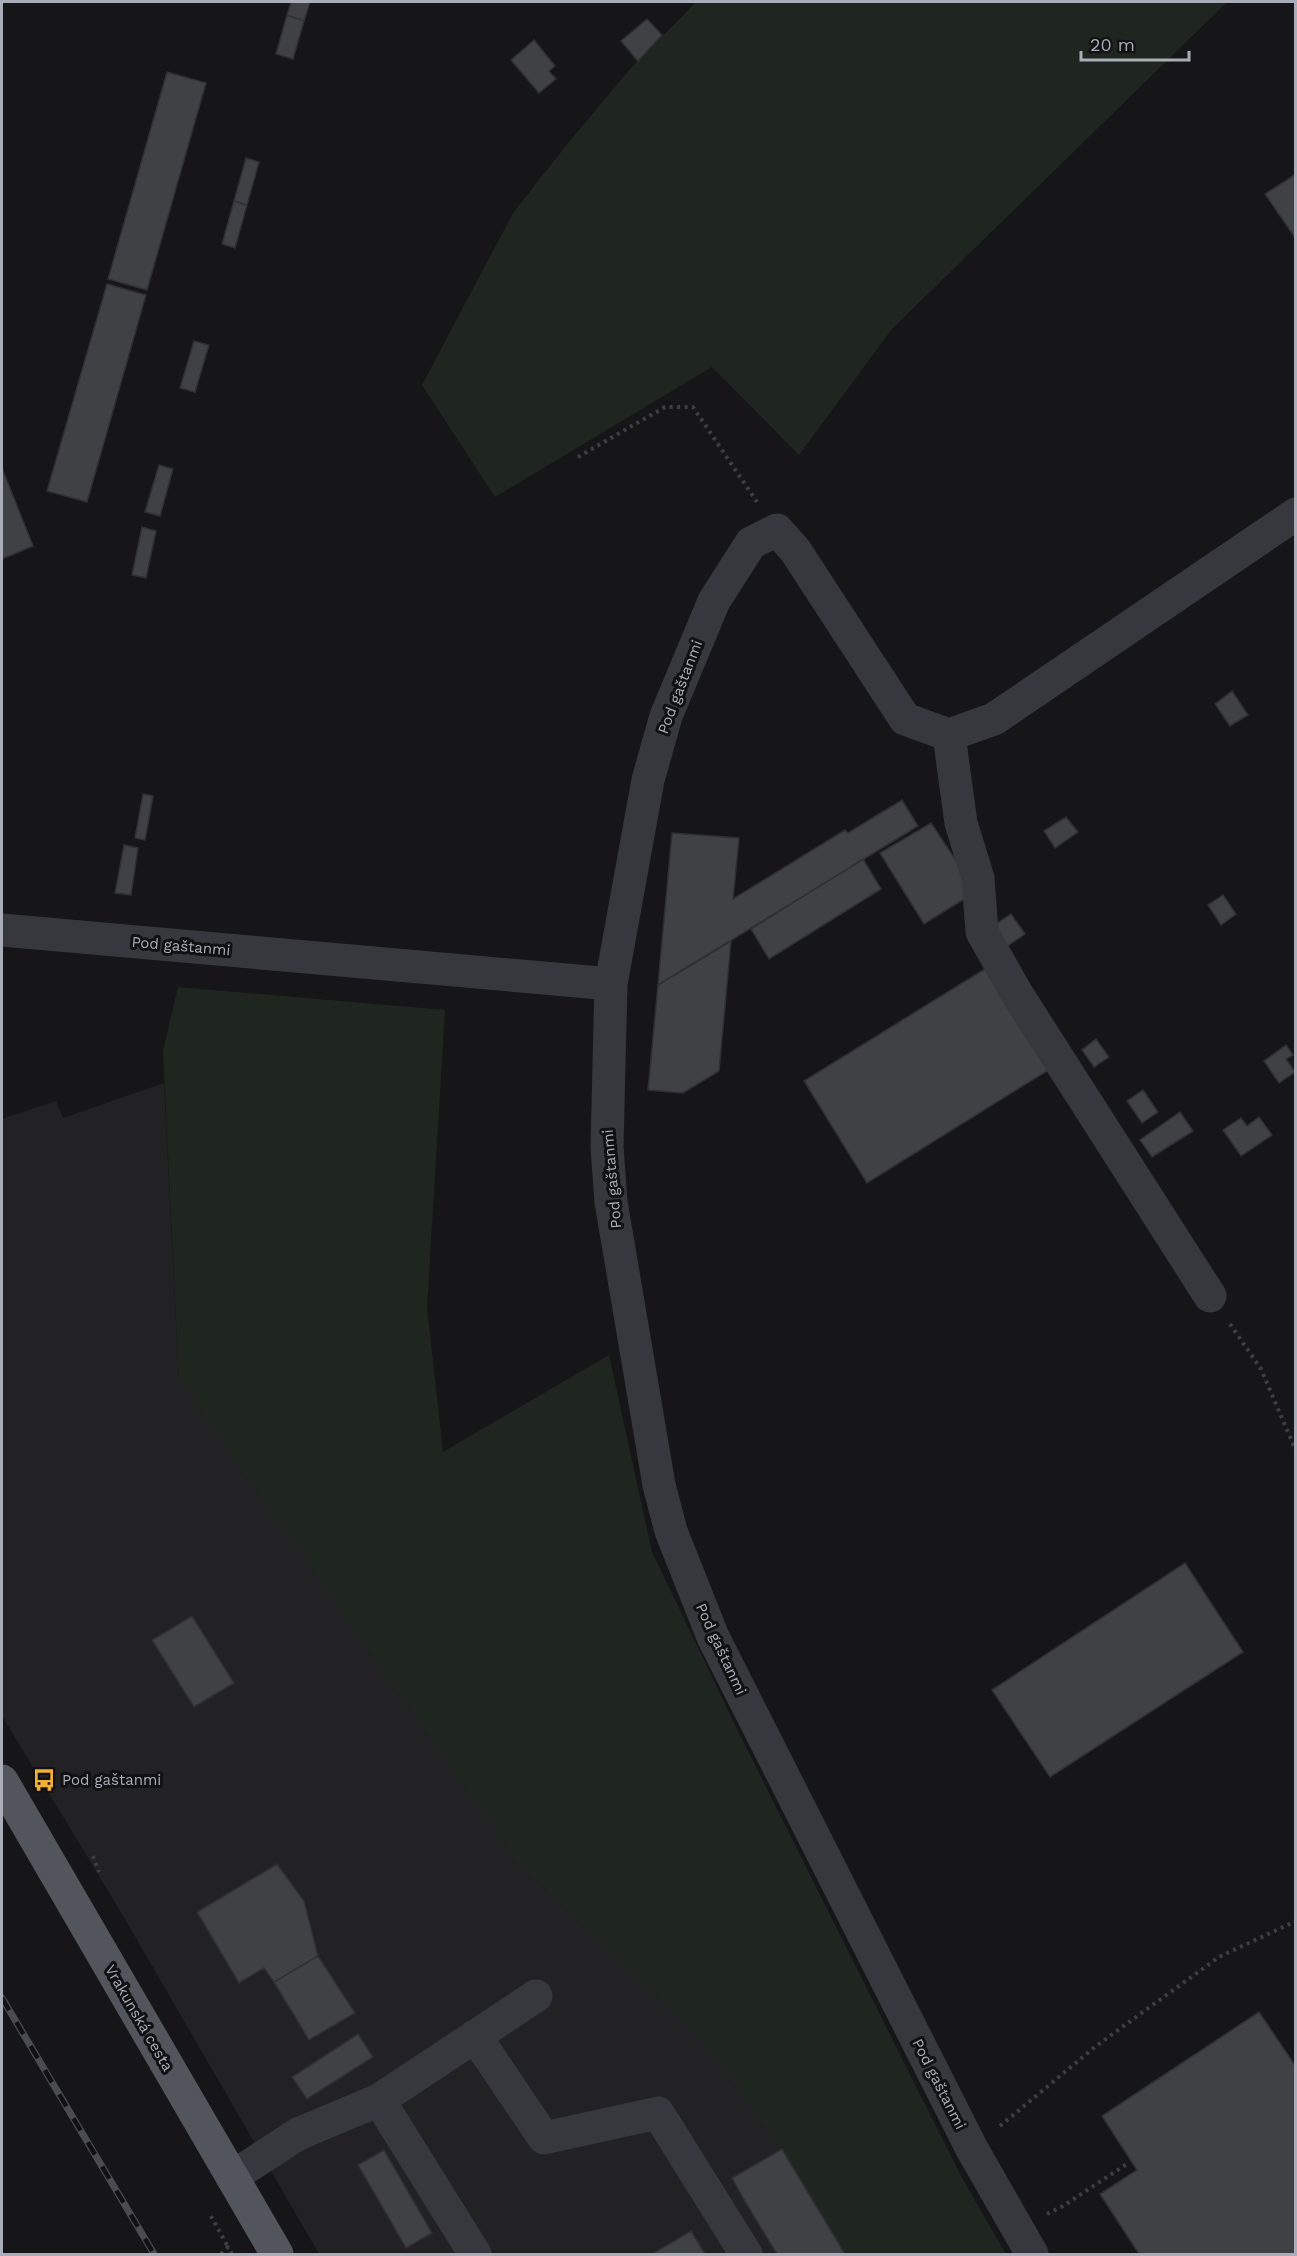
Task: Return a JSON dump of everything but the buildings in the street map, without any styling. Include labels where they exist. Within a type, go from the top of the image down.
[{"type":"main road","name":"Vrakunská cesta","points":[[2,1781],[277,2254]]},
{"type":"street","points":[[764,537],[795,550],[905,719],[949,735],[994,719],[1296,514]]},
{"type":"street","name":"Pod gaštanmi","points":[[764,537],[714,601],[666,716],[648,780],[611,984],[607,1147],[611,1202],[659,1485],[671,1531],[713,1637],[972,2149],[1024,2241]]},
{"type":"street","points":[[949,735],[961,823],[978,878],[982,932],[1017,994],[1210,1296]]},
{"type":"street","name":"Pod gaštanmi","points":[[2,930],[611,984]]},
{"type":"street","points":[[232,2177],[298,2134],[379,2100],[536,1996]]},
{"type":"street","points":[[475,2036],[544,2138],[658,2113],[747,2254]]},
{"type":"street","points":[[379,2100],[475,2254]]},
{"type":"path","points":[[578,456],[665,407],[693,407],[764,537]]},
{"type":"path","points":[[1210,1296],[1261,1369],[1296,1451]]},
{"type":"path","points":[[972,2149],[1096,2046],[1219,1957],[1296,1921]]},
{"type":"path","points":[[1024,2241],[1063,2206],[1127,2164]]},
{"type":"path","points":[[221,2254],[228,2247],[232,2254]]},
{"type":"shaded area","points":[[696,2],[1227,2],[892,329],[799,455],[712,367],[495,497],[422,385],[513,213],[631,68]]},
{"type":"shaded area","points":[[178,987],[445,1010],[427,1308],[443,1452],[609,1355],[652,1552],[743,1741],[961,2176],[1006,2254],[845,2254],[782,2149],[700,2039],[514,1858],[179,1381],[163,1051]]},
{"type":"shaded area","points":[[164,1083],[179,1381],[952,2254],[319,2254],[122,1914],[2,1716],[2,1119],[56,1101],[63,1118]]},
{"type":"railway","points":[[2,1998],[154,2254]]},
{"type":"place","name":"Pod gaštanmi","points":[[44,1780]]}]
